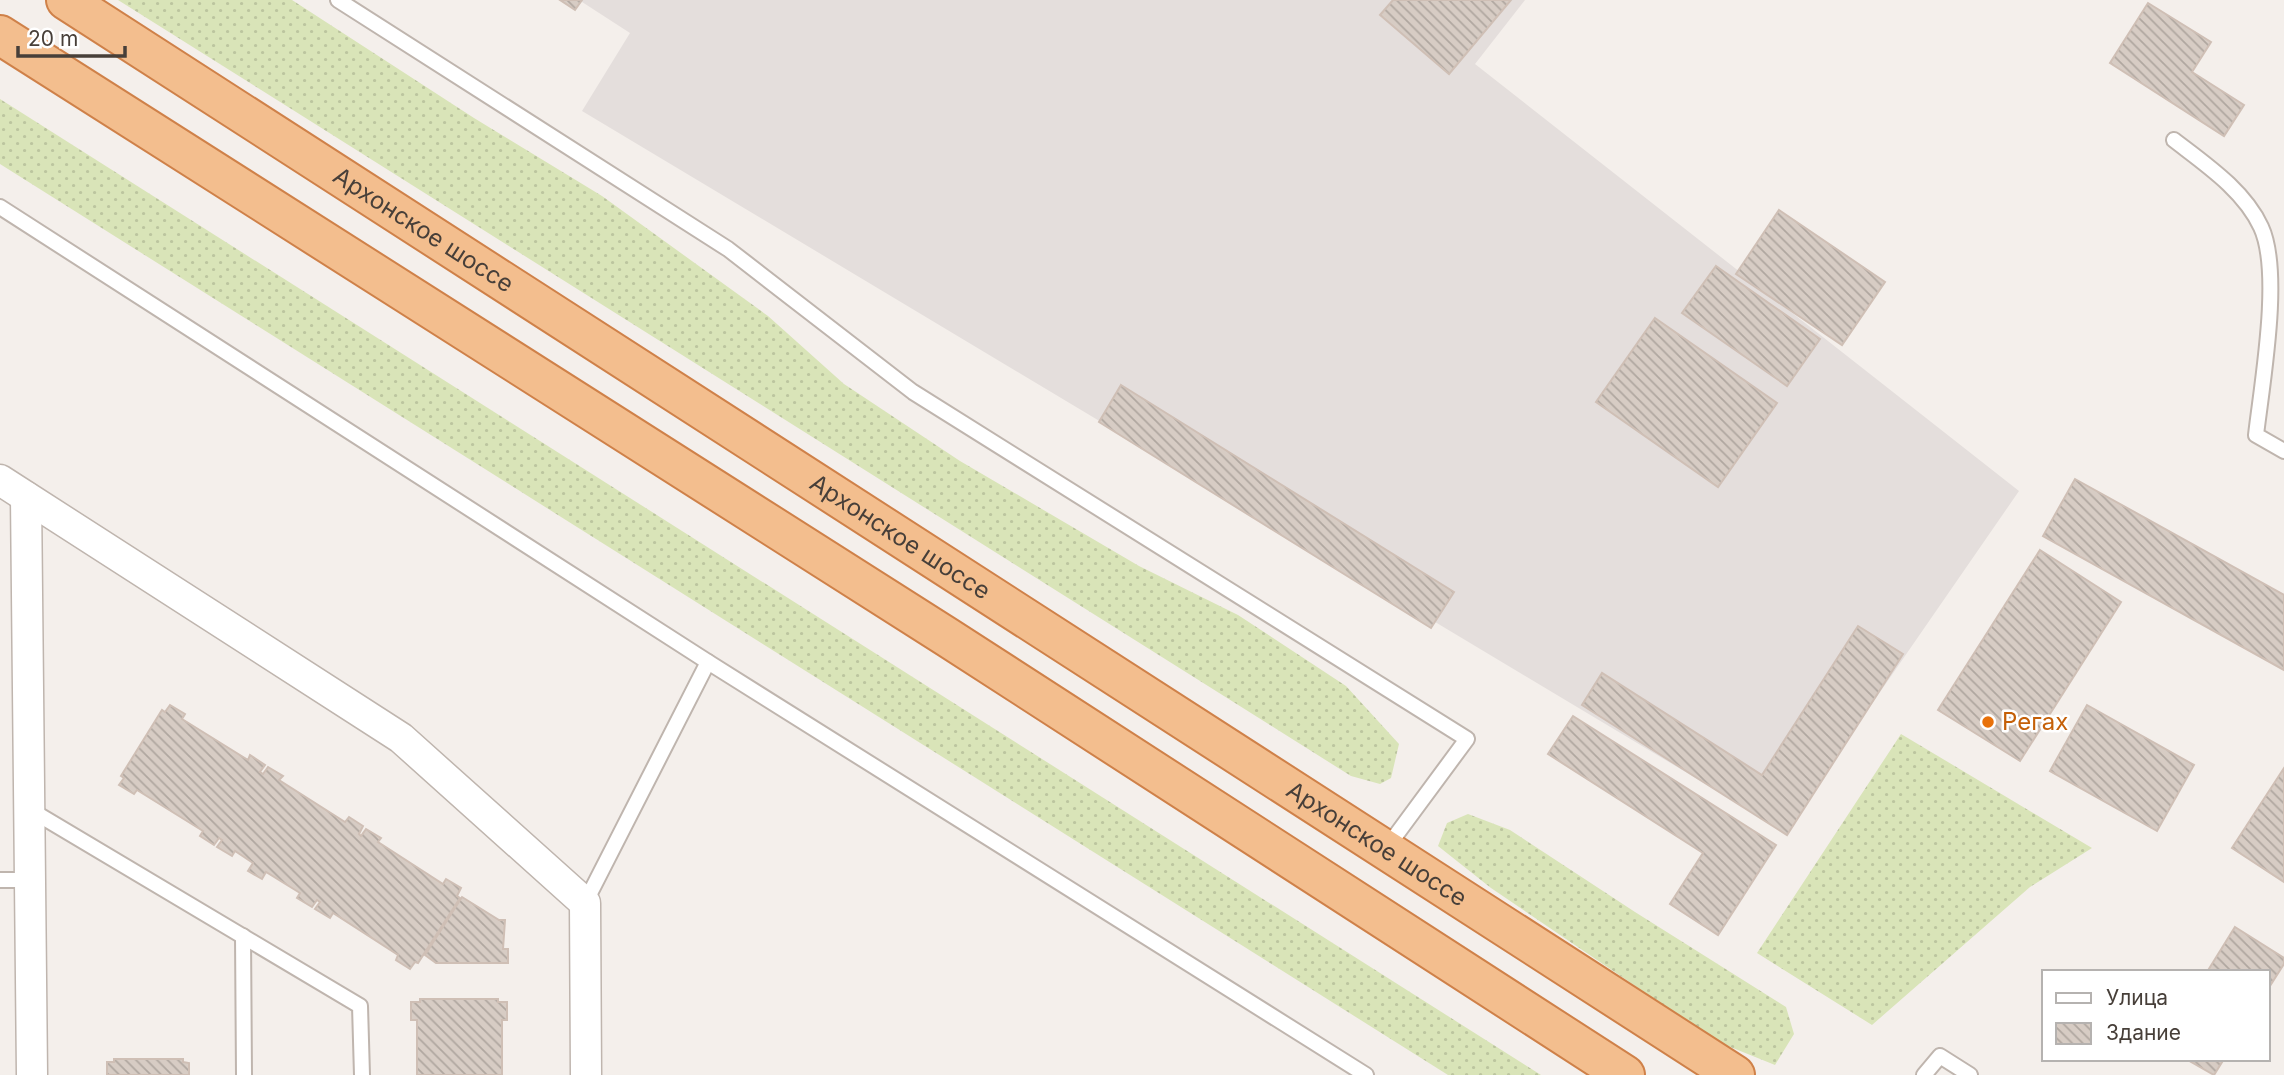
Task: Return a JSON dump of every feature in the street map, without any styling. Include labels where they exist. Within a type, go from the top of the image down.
[{"type":"highway","name":"Архонское шоссе","points":[[66,0],[1735,1075]]},
{"type":"highway","points":[[0,35],[947,637],[1625,1075]]},
{"type":"street","points":[[0,480],[401,738],[585,903],[586,1075]]},
{"type":"street","points":[[26,497],[33,1075]]},
{"type":"lane","points":[[338,0],[728,249],[913,393],[1467,739],[1384,851]]},
{"type":"lane","points":[[2174,140],[2228,182],[2260,224],[2269,249],[2269,317],[2256,435],[2284,451]]},
{"type":"lane","points":[[0,207],[708,662],[1366,1075]]},
{"type":"lane","points":[[585,903],[708,662]]},
{"type":"lane","points":[[30,809],[360,1006],[362,1075]]},
{"type":"lane","points":[[0,880],[30,880]]},
{"type":"lane","points":[[243,936],[244,1075]]},
{"type":"lane","points":[[1924,1075],[1940,1056],[1970,1075]]},
{"type":"shaded area","points":[[579,0],[1525,0],[1475,64],[2019,491],[1784,831],[582,111],[630,33]]},
{"type":"green space","points":[[118,0],[292,0],[474,118],[602,196],[768,316],[844,384],[960,461],[1139,566],[1238,615],[1346,686],[1399,744],[1391,778],[1380,784],[1351,776]]},
{"type":"green space","points":[[0,99],[1541,1075],[1448,1075],[0,164]]},
{"type":"green space","points":[[1901,734],[2092,848],[2030,887],[1872,1025],[1757,953]]},
{"type":"green space","points":[[1468,814],[1510,830],[1786,1007],[1794,1034],[1775,1065],[1718,1042],[1491,888],[1438,846],[1447,823]]},
{"type":"building","points":[[560,0],[582,0],[575,10]]},
{"type":"building","points":[[1393,0],[1511,0],[1449,74],[1380,15]]},
{"type":"building","points":[[2148,3],[2211,42],[2192,72],[2244,105],[2224,136],[2110,63]]},
{"type":"building","points":[[1779,210],[1885,282],[1842,345],[1736,274]]},
{"type":"building","points":[[1716,266],[1820,339],[1787,386],[1682,313]]},
{"type":"building","points":[[1655,318],[1777,403],[1718,487],[1596,402]]},
{"type":"building","points":[[1121,385],[1454,592],[1431,628],[1099,422]]},
{"type":"building","points":[[2075,479],[2284,595],[2284,670],[2043,536]]},
{"type":"building","points":[[2040,550],[2121,602],[2020,761],[1938,710]]},
{"type":"building","points":[[1858,626],[1903,654],[1787,835],[1582,705],[1602,673],[1762,775]]},
{"type":"building","points":[[170,705],[185,714],[182,719],[248,760],[250,755],[265,765],[260,772],[263,774],[268,767],[283,776],[279,780],[345,822],[349,817],[363,826],[359,834],[361,836],[366,829],[381,838],[378,842],[443,884],[446,879],[461,888],[457,896],[460,898],[418,963],[415,962],[410,969],[396,960],[398,955],[333,913],[330,918],[315,909],[320,902],[317,900],[312,907],[297,898],[300,893],[266,872],[262,879],[248,871],[253,863],[235,851],[232,856],[217,847],[222,840],[219,838],[214,845],[200,836],[203,831],[137,790],[134,794],[119,785],[124,778],[121,776],[162,710],[165,712]]},
{"type":"building","points":[[2087,705],[2194,765],[2157,831],[2050,771]]},
{"type":"building","points":[[1573,716],[1776,845],[1718,935],[1670,904],[1703,853],[1548,754]]},
{"type":"building","points":[[2284,768],[2284,882],[2232,848]]},
{"type":"building","points":[[462,897],[499,920],[505,920],[503,949],[508,949],[508,963],[436,963],[425,955]]},
{"type":"building","points":[[2235,927],[2284,958],[2284,964],[2270,986],[2270,970],[2208,970]]},
{"type":"building","points":[[420,999],[498,999],[498,1002],[507,1002],[507,1020],[502,1020],[502,1075],[417,1075],[417,1020],[411,1020],[411,1002],[420,1002]]},
{"type":"building","points":[[114,1059],[183,1059],[183,1062],[189,1063],[189,1075],[107,1075],[107,1062],[114,1062]]},
{"type":"building","points":[[2190,1061],[2223,1061],[2214,1075]]},
{"type":"place","name":"Регах","points":[[1988,722]]}]
